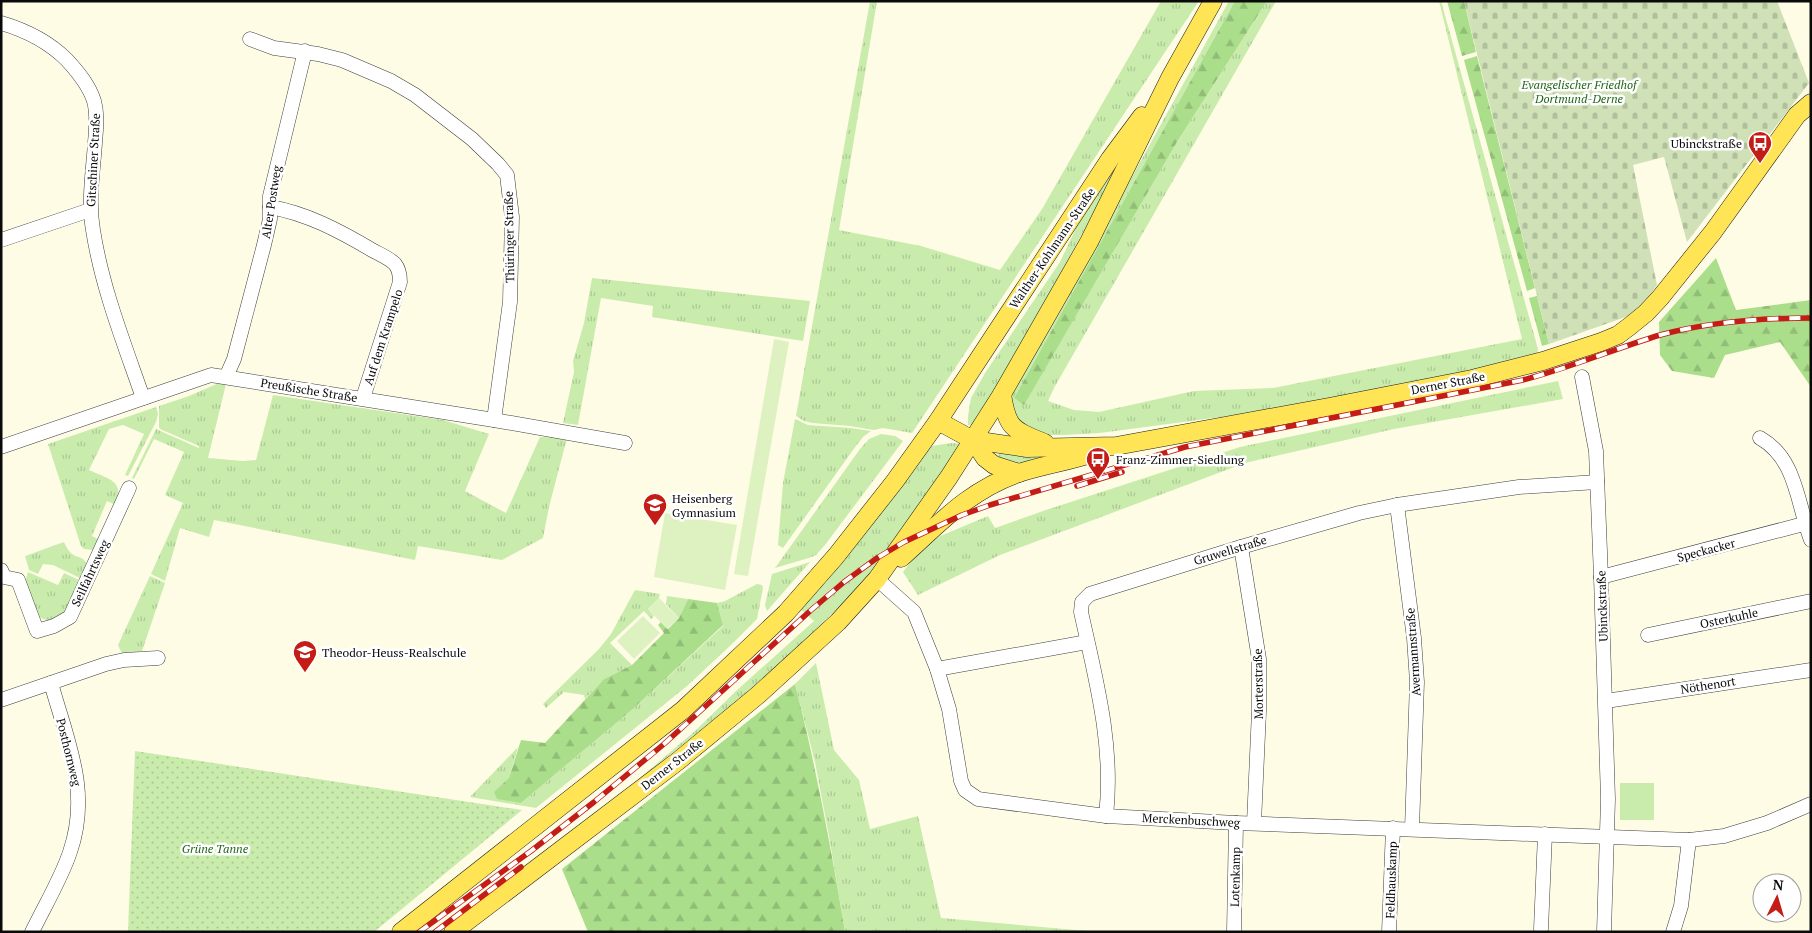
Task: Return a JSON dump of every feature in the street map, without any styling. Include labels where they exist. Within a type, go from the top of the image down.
[{"type":"main road","name":"Walther-Kohlmann-Straße","points":[[877,579],[950,477],[1002,394],[1089,242],[1170,78],[1213,1]]},
{"type":"main road","name":"Walther-Kohlmann-Straße","points":[[401,932],[683,710],[786,613],[836,556],[885,494],[938,421],[1110,160],[1170,78]]},
{"type":"main road","name":"Derner Straße","points":[[973,440],[1027,448],[1116,446],[1329,407],[1499,373],[1574,352],[1618,335],[1646,313],[1660,298],[1713,232],[1797,115],[1811,103]]},
{"type":"main road","points":[[1002,394],[1006,419],[1013,427],[1021,434],[1054,447]]},
{"type":"main road","points":[[938,421],[973,440],[985,458],[994,465],[1019,473]]},
{"type":"main road","points":[[877,579],[964,501],[980,490],[1019,473],[1083,457],[1116,446]]},
{"type":"main road","name":"Derner Straße","points":[[453,932],[678,760],[758,696],[838,622],[877,579]]},
{"type":"street","name":"Gitschiner Straße","points":[[1,23],[24,31],[59,52],[77,70],[93,99],[96,119],[90,210],[93,232],[105,288],[143,398]]},
{"type":"street","points":[[250,39],[274,48],[305,52]]},
{"type":"street","name":"Alter Postweg","points":[[226,377],[234,359],[249,308],[270,219],[270,196],[277,161],[305,52]]},
{"type":"street","name":"Thüringer Straße","points":[[305,52],[342,60],[358,66],[391,81],[414,95],[472,139],[507,175],[512,217],[510,302],[494,420]]},
{"type":"street","name":"Auf dem Krampelo","points":[[270,206],[284,209],[342,232],[396,265],[400,273],[400,282],[363,398]]},
{"type":"street","points":[[1,240],[90,210]]},
{"type":"street","name":"Preußische Straße","points":[[1,448],[211,375],[363,398],[625,443]]},
{"type":"street","name":"Ubinckstraße","points":[[1582,376],[1596,451],[1606,701],[1608,836]]},
{"type":"street","points":[[1760,438],[1769,443],[1786,462],[1808,523],[1811,540]]},
{"type":"street","name":"Gruwellstraße","points":[[1106,816],[1108,765],[1105,727],[1081,612],[1082,602],[1090,594],[1359,513],[1397,505],[1519,487],[1597,482]]},
{"type":"street","name":"Seilfahrtsweg","points":[[2,575],[18,580],[37,630],[54,626],[70,617],[129,488]]},
{"type":"street","name":"Avermannstraße","points":[[1397,505],[1414,638],[1417,682],[1412,829]]},
{"type":"street","name":"Speckacker","points":[[1601,578],[1808,523]]},
{"type":"street","name":"Morterstraße","points":[[1241,547],[1259,659],[1259,711],[1254,824]]},
{"type":"street","name":"Merckenbuschweg","points":[[877,579],[914,612],[937,669],[949,709],[961,781],[965,790],[971,796],[978,799],[1106,816],[1254,824],[1689,840],[1724,836],[1767,822],[1811,804]]},
{"type":"street","name":"Osterkuhle","points":[[1648,635],[1811,601]]},
{"type":"street","points":[[937,669],[1088,642]]},
{"type":"street","points":[[1,700],[115,662],[158,658]]},
{"type":"street","name":"Nöthenort","points":[[1606,701],[1811,670]]},
{"type":"street","name":"Posthornweg","points":[[32,932],[68,858],[79,810],[79,794],[74,762],[51,683]]},
{"type":"street","name":"Lotenkamp","points":[[1234,932],[1236,823]]},
{"type":"street","name":"Feldhauskamp","points":[[1390,932],[1393,828]]},
{"type":"street","points":[[1541,929],[1544,834]]},
{"type":"street","points":[[1604,932],[1608,836]]},
{"type":"street","points":[[1673,932],[1680,906],[1689,840]]},
{"type":"green space","points":[[870,1],[877,1],[839,230],[921,246],[1000,270],[1042,209],[1161,1],[1199,1],[912,433],[883,428],[873,430],[812,423],[796,416]]},
{"type":"green space","points":[[1229,1],[1235,1],[1014,398],[1024,404],[1177,142],[1267,1],[1276,1],[1048,401],[1074,410],[1099,412],[1194,391],[1273,388],[1522,339],[1439,1],[1441,1],[1538,349],[1537,354],[1492,367],[1273,410],[1100,433],[1043,435],[1021,426],[1010,405],[1012,394]]},
{"type":"green space","points":[[1235,1],[1267,1],[1177,142],[1024,405],[1014,398]]},
{"type":"green space","points":[[1447,1],[1464,1],[1476,52],[1462,56]]},
{"type":"green space","name":"Evangelischer Friedhof Dortmund-Derne","points":[[1464,1],[1777,1],[1809,83],[1687,242],[1664,157],[1633,165],[1657,285],[1637,313],[1549,344]]},
{"type":"green space","points":[[1477,56],[1535,288],[1527,291],[1464,60]]},
{"type":"green space","points":[[1150,111],[976,426],[968,425],[971,398],[985,373],[1060,262],[1086,207]]},
{"type":"green space","points":[[1716,258],[1736,310],[1811,300],[1811,387],[1780,342],[1725,355],[1714,378],[1672,371],[1660,355],[1659,322]]},
{"type":"green space","points":[[592,278],[810,301],[803,341],[652,317],[653,306],[601,298],[578,425],[563,423],[574,372],[573,361],[584,323]]},
{"type":"green space","points":[[1537,296],[1549,344],[1542,346],[1529,298]]},
{"type":"green space","points":[[774,339],[789,342],[748,576],[734,574]]},
{"type":"green space","points":[[1558,381],[1563,399],[1394,429],[1245,463],[1000,555],[918,595],[903,572],[926,542],[988,516],[995,528],[1240,447]]},
{"type":"green space","points":[[219,383],[226,384],[208,458],[243,461],[256,460],[273,395],[443,420],[489,434],[465,491],[506,513],[540,437],[567,438],[543,538],[502,560],[418,546],[415,560],[214,520],[209,537],[180,528],[165,581],[151,574],[183,503],[165,495],[184,452],[154,439],[134,479],[132,478],[156,429],[199,448],[199,446],[160,429],[159,406]]},
{"type":"green space","points":[[156,407],[158,414],[156,422],[128,476],[125,475],[144,434],[123,425],[109,429],[89,470],[113,482],[118,490],[118,497],[116,505],[107,501],[92,536],[100,540],[96,547],[93,550],[84,549],[81,546],[48,444]]},
{"type":"green space","points":[[795,419],[808,425],[871,431],[863,437],[853,450],[783,548],[778,545],[783,483]]},
{"type":"green space","points":[[881,434],[895,436],[903,441],[825,545],[812,557],[775,568],[860,449],[869,439]]},
{"type":"green space","points":[[952,443],[964,444],[884,559],[864,582],[773,672],[626,790],[696,730],[736,691],[814,621],[800,609],[828,580],[931,446]]},
{"type":"green space","points":[[1000,451],[1059,455],[1023,467],[996,460]]},
{"type":"green space","points":[[665,513],[737,525],[725,590],[654,577]]},
{"type":"green space","points":[[64,542],[71,553],[85,560],[87,564],[82,579],[53,565],[43,564],[38,574],[29,570],[25,556]]},
{"type":"green space","points":[[810,562],[767,611],[765,605],[772,574]]},
{"type":"green space","points":[[28,572],[58,585],[64,573],[81,581],[63,615],[49,621],[38,617],[25,582]]},
{"type":"green space","points":[[150,576],[165,583],[142,651],[122,654],[118,645]]},
{"type":"green space","points":[[757,584],[762,585],[763,588],[757,619],[687,686],[536,808],[470,797],[518,747],[509,778],[521,803],[634,708],[723,626],[717,603],[725,601]]},
{"type":"green space","points":[[635,590],[660,594],[659,598],[648,609],[654,616],[651,619],[644,611],[610,643],[632,665],[604,679],[585,699],[584,695],[564,692],[546,708],[543,704],[599,649],[611,634]]},
{"type":"green space","points":[[667,596],[688,599],[679,618],[666,604]]},
{"type":"green space","points":[[659,598],[679,618],[667,629],[648,609]]},
{"type":"green space","points":[[688,599],[717,603],[723,625],[634,708],[521,803],[497,799],[494,792],[509,778],[521,740],[545,743],[604,679],[632,665],[664,633],[658,625],[661,622],[668,629],[679,618]]},
{"type":"green space","points":[[643,616],[660,633],[634,659],[617,641]]},
{"type":"green space","points":[[816,663],[834,750],[859,780],[870,829],[918,816],[941,918],[1099,932],[845,932],[815,762],[795,684]]},
{"type":"green space","points":[[795,684],[823,807],[845,932],[588,932],[562,869]]},
{"type":"green space","name":"Grüne Tanne","points":[[135,751],[522,810],[374,932],[128,932]]},
{"type":"green space","points":[[1620,783],[1654,783],[1654,820],[1620,820]]},
{"type":"railway","points":[[419,932],[531,851],[594,802],[664,744],[844,582],[877,558],[904,542],[962,515],[1185,447],[1523,380],[1660,335],[1697,327],[1735,322],[1811,318]]},
{"type":"railway","points":[[1077,486],[1122,472]]},
{"type":"railway","points":[[435,932],[521,867]]},
{"type":"place","name":"Ubinckstraße","points":[[1760,164]]},
{"type":"place","name":"Franz-Zimmer-Siedlung","points":[[1098,480]]},
{"type":"place","name":"Heisenberg Gymnasium","points":[[655,526]]},
{"type":"place","name":"Theodor-Heuss-Realschule","points":[[305,673]]}]
